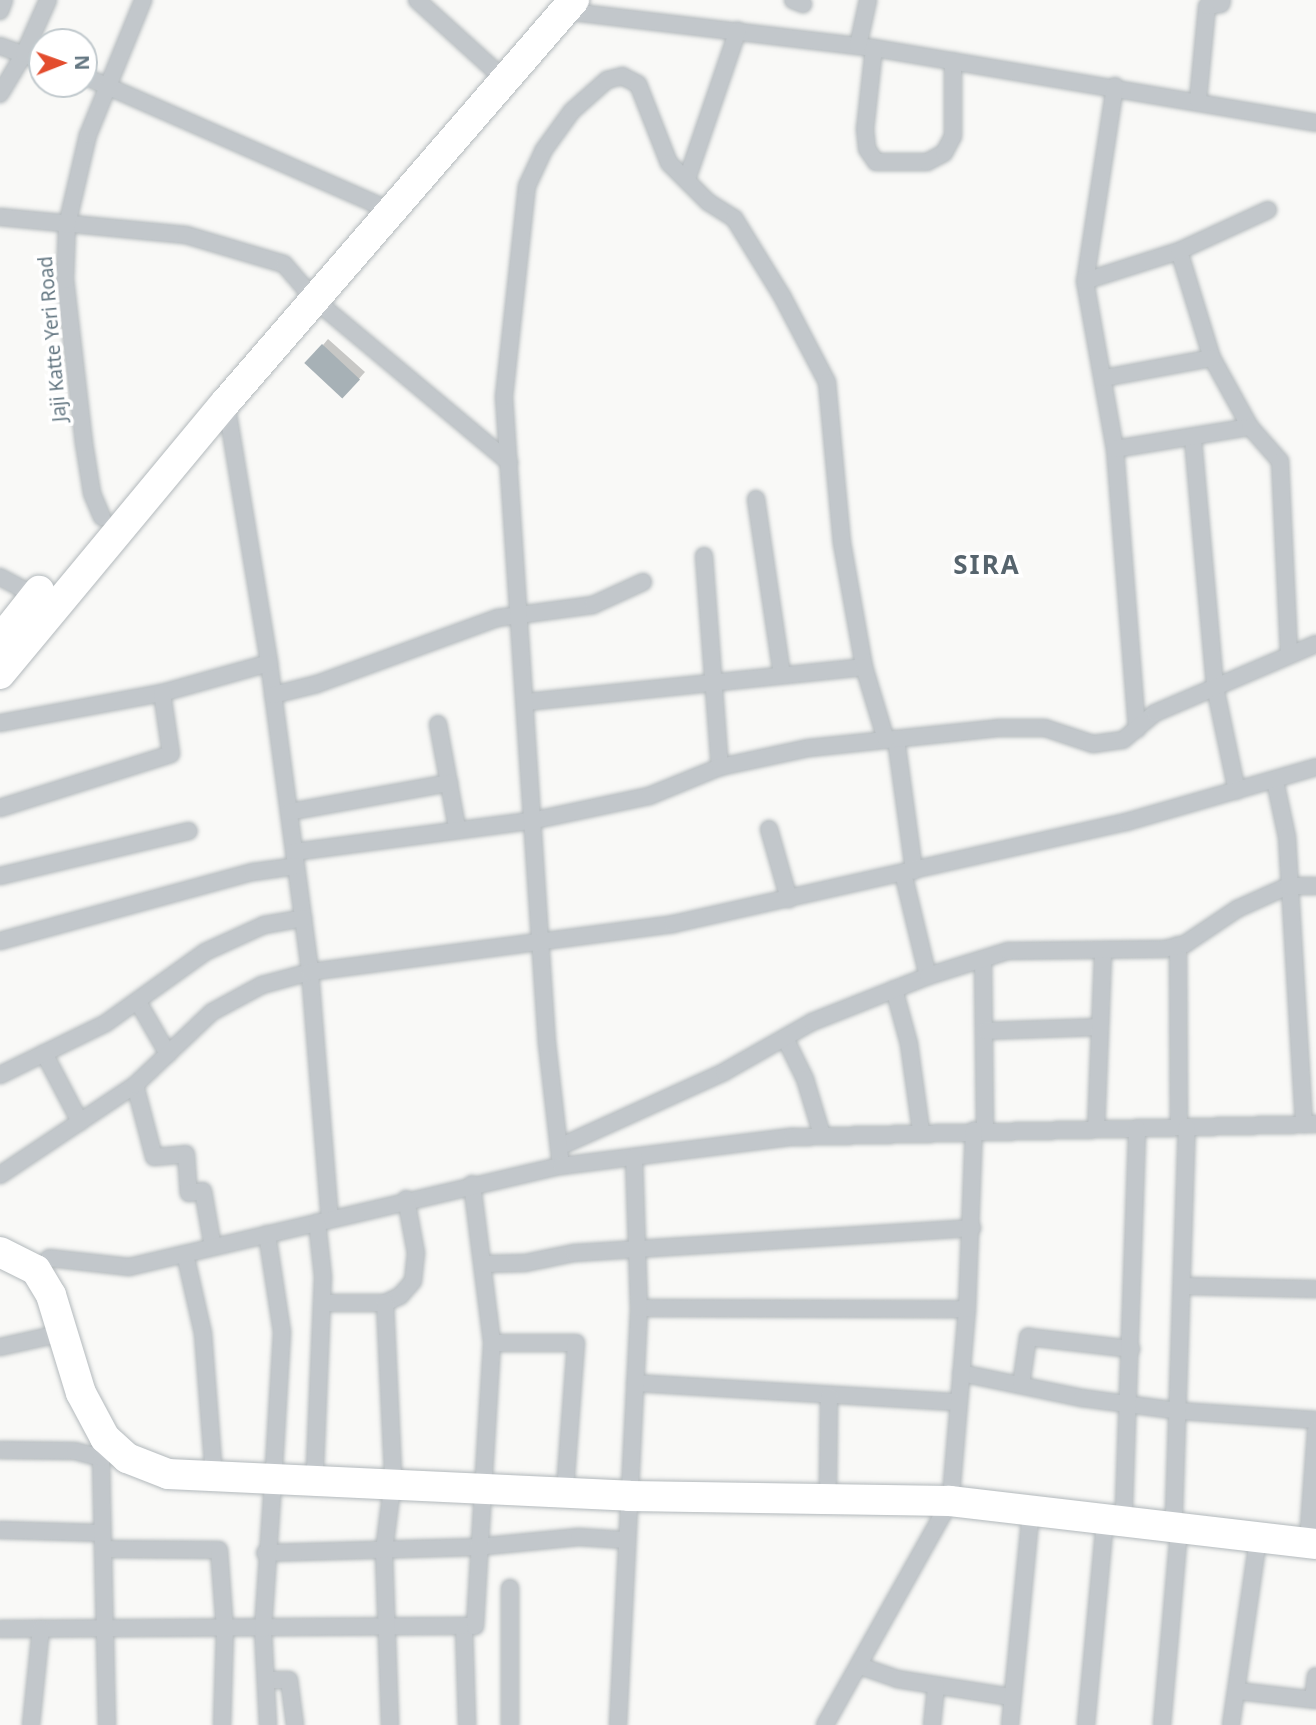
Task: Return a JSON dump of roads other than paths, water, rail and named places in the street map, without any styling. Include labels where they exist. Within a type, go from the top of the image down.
[{"type":"highway","points":[[0,674],[226,402],[376,204],[492,68],[564,4]]},
{"type":"highway","points":[[0,640],[102,517],[309,293],[564,4]]},
{"type":"highway","points":[[0,1236],[27,1245],[49,1258],[66,1288],[96,1387],[119,1427],[136,1443],[172,1458],[274,1473],[315,1467],[392,1479]]},
{"type":"highway","points":[[0,1252],[36,1270],[63,1333],[81,1393],[107,1452],[168,1474],[274,1473],[630,1488],[951,1492],[1031,1512],[1114,1514]]},
{"type":"highway","points":[[483,1481],[566,1476],[630,1488],[828,1481],[951,1492],[1114,1514],[1314,1533]]},
{"type":"highway","points":[[1177,1520],[1258,1539],[1314,1533]]},
{"type":"street","points":[[0,11],[4,0]]},
{"type":"street","points":[[0,94],[24,54],[48,0]]},
{"type":"street","name":"Jaji Katte Yeri Road","points":[[102,517],[92,493],[84,443],[65,281],[66,225],[88,135],[143,0]]},
{"type":"street","points":[[417,0],[492,68]]},
{"type":"street","points":[[868,0],[865,129],[867,149],[877,162],[927,162],[944,153],[953,136],[953,61]]},
{"type":"street","points":[[1198,100],[1207,6],[1222,0]]},
{"type":"street","points":[[564,4],[1115,86],[1316,123]]},
{"type":"street","points":[[687,179],[738,30]]},
{"type":"street","points":[[0,46],[28,56]]},
{"type":"street","points":[[561,1166],[531,821],[527,702],[504,397],[519,275],[520,221],[527,186],[543,151],[572,111],[607,80],[622,76],[638,84],[669,163],[708,202],[734,218],[789,307],[827,382],[842,543],[864,667],[891,739],[909,872],[928,976]]},
{"type":"street","points":[[98,81],[376,204]]},
{"type":"street","points":[[1115,86],[1086,281],[1115,449],[1137,729]]},
{"type":"street","points":[[1086,281],[1178,251],[1268,210]]},
{"type":"street","points":[[0,217],[186,235],[284,264],[309,293],[509,462]]},
{"type":"street","points":[[1178,251],[1212,358],[1250,428],[1280,461],[1289,653]]},
{"type":"street","points":[[1104,378],[1212,358]]},
{"type":"street","points":[[226,402],[269,663],[310,972],[323,1221],[315,1467]]},
{"type":"street","points":[[1115,449],[1250,428]]},
{"type":"street","points":[[1192,439],[1215,687],[1237,791]]},
{"type":"street","points":[[756,499],[782,675]]},
{"type":"street","points":[[704,556],[720,767]]},
{"type":"street","points":[[0,577],[35,596]]},
{"type":"street","points":[[273,695],[317,684],[497,618],[593,605],[643,582]]},
{"type":"street","points":[[0,942],[253,873],[295,859],[457,828],[531,821],[649,796],[720,767],[808,748],[998,728],[1045,728],[1093,744],[1123,740],[1156,713],[1289,653],[1316,644]]},
{"type":"street","points":[[0,723],[162,693],[269,663]]},
{"type":"street","points":[[527,702],[714,681],[760,681],[782,675],[864,667]]},
{"type":"street","points":[[0,808],[171,754],[162,693]]},
{"type":"street","points":[[438,724],[457,828]]},
{"type":"street","points":[[0,1175],[135,1084],[212,1012],[262,985],[310,972],[673,924],[909,872],[1237,791],[1316,767]]},
{"type":"street","points":[[49,1258],[128,1267],[406,1199],[561,1166],[822,1135],[1310,1124],[1288,886],[1287,837],[1275,781]]},
{"type":"street","points":[[289,812],[449,783]]},
{"type":"street","points":[[769,829],[789,899]]},
{"type":"street","points":[[0,876],[189,831]]},
{"type":"street","points":[[559,1147],[724,1072],[812,1022],[928,976],[1008,951],[1103,952],[1178,945],[1237,909],[1288,886],[1316,886]]},
{"type":"street","points":[[0,1075],[138,1003],[205,952],[264,925],[303,918]]},
{"type":"street","points":[[1162,1725],[1177,1520],[1183,1286],[1183,1127],[1178,945]]},
{"type":"street","points":[[1096,1129],[1103,952]]},
{"type":"street","points":[[825,1725],[860,1666],[951,1492],[967,1309],[985,1031],[983,961]]},
{"type":"street","points":[[894,989],[909,1044],[921,1131]]},
{"type":"street","points":[[138,1003],[168,1054]]},
{"type":"street","points":[[985,1031],[1099,1027]]},
{"type":"street","points":[[785,1038],[805,1079],[822,1135]]},
{"type":"street","points":[[44,1053],[80,1122]]},
{"type":"street","points":[[135,1084],[154,1157],[186,1154],[189,1193],[203,1191],[213,1247]]},
{"type":"street","points":[[1086,1725],[1128,1403],[1137,1128]]},
{"type":"street","points":[[618,1725],[625,1540],[639,1308],[634,1157]]},
{"type":"street","points":[[0,1629],[385,1629],[475,1626],[477,1547],[492,1343],[472,1184]]},
{"type":"street","points":[[322,1303],[385,1303],[413,1281],[416,1253],[406,1199]]},
{"type":"street","points":[[484,1264],[639,1249],[972,1228]]},
{"type":"street","points":[[267,1234],[282,1332],[274,1473],[265,1553],[263,1629],[268,1725]]},
{"type":"street","points":[[185,1254],[203,1333],[213,1462]]},
{"type":"street","points":[[1183,1286],[1316,1289]]},
{"type":"street","points":[[385,1303],[392,1479],[384,1550],[390,1725]]},
{"type":"street","points":[[639,1308],[967,1309]]},
{"type":"street","points":[[0,1347],[63,1333]]},
{"type":"street","points":[[1021,1385],[1028,1337],[1131,1349]]},
{"type":"street","points":[[492,1343],[576,1343],[566,1476]]},
{"type":"street","points":[[961,1373],[1180,1411],[1316,1420]]},
{"type":"street","points":[[635,1383],[958,1402]]},
{"type":"street","points":[[828,1481],[829,1396]]},
{"type":"street","points":[[1314,1533],[1316,1430]]},
{"type":"street","points":[[0,1450],[107,1452],[102,1541],[107,1725]]},
{"type":"street","points":[[1010,1725],[1031,1512]]},
{"type":"street","points":[[0,1530],[219,1550],[225,1630],[222,1725]]},
{"type":"street","points":[[265,1553],[477,1547],[579,1536],[625,1540]]},
{"type":"street","points":[[1231,1725],[1258,1539]]},
{"type":"street","points":[[510,1588],[510,1725]]},
{"type":"street","points":[[464,1627],[467,1725]]},
{"type":"street","points":[[30,1725],[41,1629]]},
{"type":"street","points":[[860,1666],[936,1687],[1011,1697]]},
{"type":"street","points":[[1238,1691],[1315,1700],[1316,1676]]},
{"type":"street","points":[[266,1681],[289,1680],[295,1725]]},
{"type":"street","points":[[932,1725],[936,1687]]},
{"type":"district","name":"SIRA","points":[[987,565]]}]
